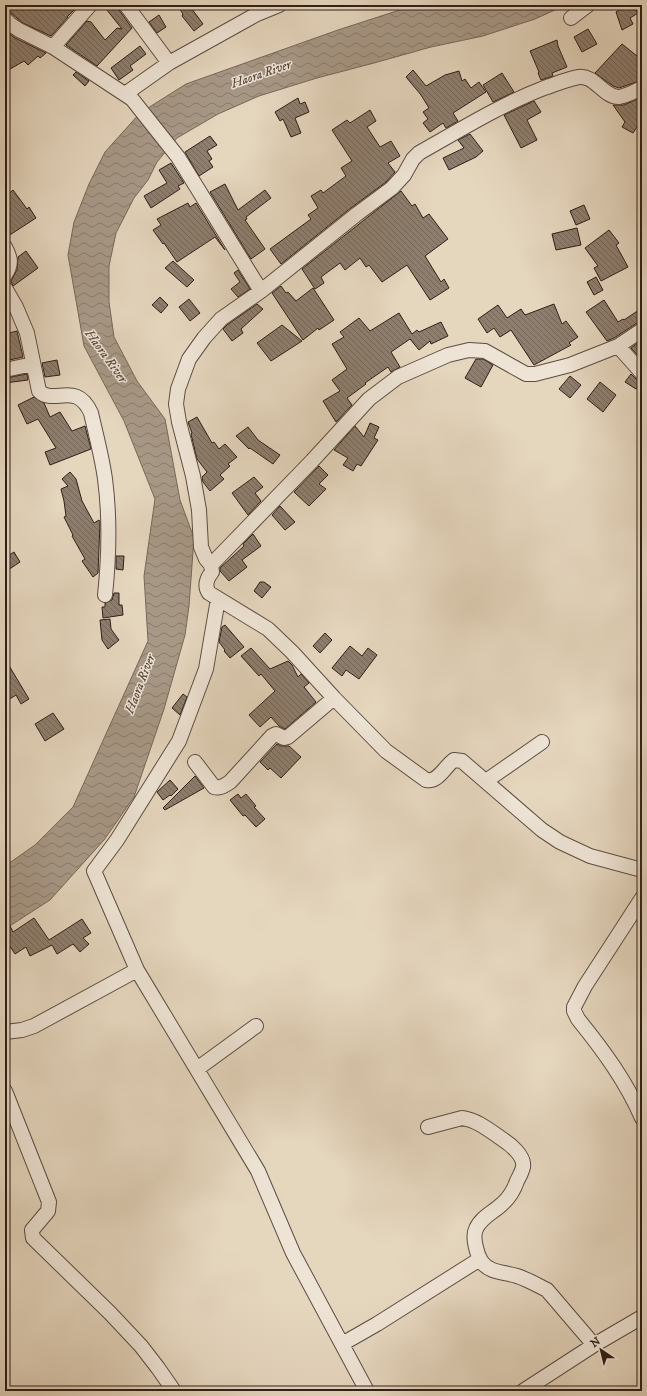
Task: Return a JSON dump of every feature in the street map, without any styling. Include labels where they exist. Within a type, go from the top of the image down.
[{"type":"street","points":[[53,48],[90,5]]},
{"type":"street","points":[[126,5],[169,62]]},
{"type":"street","points":[[129,97],[169,62],[258,14],[279,5]]},
{"type":"street","points":[[571,18],[588,5]]},
{"type":"street","points":[[5,18],[10,24],[19,30],[53,48],[129,97],[178,158],[261,290]]},
{"type":"street","points":[[642,88],[618,97],[610,95],[590,79],[582,76],[571,78],[531,93],[419,153],[413,159],[404,175],[392,188],[261,290],[221,319],[204,338],[189,359],[178,389],[176,404],[179,422],[193,476],[199,510],[201,547],[206,559],[211,565],[212,572],[206,587],[209,593],[268,629],[292,652],[334,698],[386,751],[426,780],[430,781],[435,779],[450,762],[457,760],[465,763],[542,830],[569,847],[598,858],[642,870]]},
{"type":"street","points":[[5,247],[10,256],[11,262],[5,275]]},
{"type":"street","points":[[5,288],[25,327],[38,388],[41,393],[46,396],[78,397],[87,405],[91,413],[105,479],[108,523],[105,595]]},
{"type":"street","points":[[211,565],[369,399],[398,377],[448,355],[469,350],[485,351],[526,374],[535,374],[570,365],[618,346],[642,330]]},
{"type":"street","points":[[618,346],[642,373]]},
{"type":"street","points":[[5,370],[33,364]]},
{"type":"street","points":[[218,599],[206,669],[179,741],[117,840],[94,871],[137,970],[258,1171],[293,1253],[367,1391]]},
{"type":"street","points":[[195,762],[214,787],[218,788],[230,782],[272,736],[276,734],[284,738],[288,737],[334,698]]},
{"type":"street","points":[[486,781],[542,742]]},
{"type":"street","points":[[642,898],[586,986],[574,1007],[574,1011],[578,1019],[622,1077],[642,1118]]},
{"type":"street","points":[[5,1032],[22,1030],[34,1026],[137,970]]},
{"type":"street","points":[[196,1069],[256,1026]]},
{"type":"street","points":[[5,1091],[49,1202],[48,1211],[32,1230],[33,1238],[110,1313],[141,1346],[174,1391]]},
{"type":"street","points":[[428,1127],[462,1118],[475,1121],[504,1140],[514,1149],[521,1159],[523,1168],[515,1187],[504,1203],[478,1224],[475,1231],[475,1239],[480,1259],[485,1266],[491,1270],[516,1276],[539,1285],[547,1290],[594,1345]]},
{"type":"street","points":[[342,1344],[377,1324],[480,1259]]},
{"type":"street","points":[[523,1391],[594,1345],[642,1317]]},
{"type":"water","name":"Haora River","points":[[415,5],[566,5],[535,19],[483,36],[431,47],[317,78],[259,96],[218,114],[177,138],[157,162],[148,180],[134,198],[116,233],[109,266],[109,302],[114,337],[137,381],[165,419],[180,500],[194,538],[189,606],[185,635],[164,709],[134,797],[104,840],[50,900],[5,929],[5,866],[35,845],[73,807],[148,641],[144,576],[155,499],[124,421],[84,346],[68,255],[74,222],[89,184],[105,152],[140,113],[186,84],[338,30]]},
{"type":"building","points":[[5,5],[79,5],[51,36],[23,23],[11,13],[6,11]]},
{"type":"building","points":[[103,5],[118,5],[119,10],[132,28],[97,66],[66,45],[87,21],[91,22],[105,40],[117,28],[122,29]]},
{"type":"building","points":[[177,5],[189,5],[203,24],[194,31],[182,16],[183,14]]},
{"type":"building","points":[[627,5],[633,5],[638,13],[630,18],[633,24],[622,30],[616,12]]},
{"type":"building","points":[[159,15],[166,27],[157,33],[149,22]]},
{"type":"building","points":[[588,29],[597,44],[582,52],[574,37]]},
{"type":"building","points":[[7,32],[15,38],[46,53],[40,58],[38,56],[28,65],[24,61],[5,72],[5,34]]},
{"type":"building","points":[[557,40],[567,67],[552,73],[553,76],[541,80],[530,51]]},
{"type":"building","points":[[622,44],[642,60],[642,80],[619,88],[613,86],[595,73]]},
{"type":"building","points":[[140,46],[146,54],[130,66],[133,70],[119,80],[111,68]]},
{"type":"building","points":[[413,70],[426,86],[445,75],[459,71],[462,81],[465,79],[471,88],[479,82],[486,92],[453,113],[458,121],[446,128],[443,123],[430,132],[423,123],[428,119],[423,112],[429,108],[421,95],[406,77]]},
{"type":"building","points":[[76,72],[89,81],[85,86],[73,75]]},
{"type":"building","points":[[502,73],[514,92],[493,102],[483,85]]},
{"type":"building","points":[[642,97],[642,119],[633,133],[622,127],[625,122],[613,105],[624,105]]},
{"type":"building","points":[[298,98],[300,104],[305,102],[309,112],[295,118],[301,133],[291,137],[283,119],[280,121],[275,112]]},
{"type":"building","points":[[534,101],[541,112],[527,120],[537,140],[521,148],[504,115]]},
{"type":"building","points":[[370,110],[376,121],[367,127],[380,147],[391,141],[400,156],[388,163],[395,172],[386,182],[352,207],[281,264],[270,249],[311,219],[308,215],[318,208],[311,196],[321,190],[323,193],[346,176],[341,168],[352,161],[332,130],[347,120],[350,123]]},
{"type":"building","points":[[470,134],[483,151],[476,157],[449,170],[443,158],[464,148],[458,140]]},
{"type":"building","points":[[210,136],[217,145],[207,151],[212,159],[209,161],[213,167],[199,176],[185,152]]},
{"type":"building","points":[[171,163],[184,183],[178,186],[180,189],[151,208],[144,196],[167,183],[159,170]]},
{"type":"building","points":[[225,184],[238,210],[265,190],[271,198],[246,217],[247,219],[245,220],[265,249],[251,259],[210,192]]},
{"type":"building","points":[[13,190],[27,209],[29,207],[36,218],[5,238],[5,197]]},
{"type":"building","points":[[401,191],[412,206],[415,204],[423,218],[429,214],[448,239],[425,256],[441,282],[444,279],[449,288],[430,300],[407,265],[382,282],[369,265],[366,267],[360,258],[345,270],[340,263],[321,277],[324,283],[315,289],[302,269]]},
{"type":"building","points":[[188,203],[190,207],[196,203],[225,250],[215,237],[177,262],[153,230],[161,225],[157,219]]},
{"type":"building","points":[[584,205],[590,219],[576,225],[570,211]]},
{"type":"building","points":[[577,228],[581,245],[556,250],[552,234]]},
{"type":"building","points":[[609,230],[619,243],[616,245],[628,267],[601,281],[594,268],[598,266],[585,248]]},
{"type":"building","points":[[26,251],[38,268],[13,286],[11,281],[17,270],[18,257]]},
{"type":"building","points":[[173,261],[194,280],[187,287],[165,268]]},
{"type":"building","points":[[238,270],[250,289],[238,297],[231,289],[240,282],[234,273]]},
{"type":"building","points":[[596,277],[603,290],[594,295],[587,282]]},
{"type":"building","points":[[281,286],[286,293],[288,292],[296,301],[313,288],[334,320],[319,330],[318,328],[303,340],[272,293]]},
{"type":"building","points":[[160,297],[168,305],[161,313],[152,305]]},
{"type":"building","points":[[189,299],[200,313],[190,321],[179,307]]},
{"type":"building","points":[[604,300],[618,322],[623,319],[624,320],[642,308],[642,322],[637,323],[607,341],[586,312]]},
{"type":"building","points":[[257,304],[263,309],[241,329],[243,333],[232,341],[223,329]]},
{"type":"building","points":[[554,304],[562,324],[566,321],[578,337],[569,343],[571,345],[534,365],[511,330],[500,337],[494,328],[487,333],[478,319],[498,305],[507,318],[521,309],[525,315]]},
{"type":"building","points":[[399,313],[412,334],[417,330],[419,332],[441,322],[448,336],[431,344],[430,341],[419,350],[410,339],[391,352],[400,367],[391,372],[388,367],[347,398],[352,405],[336,422],[323,401],[340,391],[332,380],[347,369],[332,344],[344,337],[340,332],[359,318],[370,331]]},
{"type":"building","points":[[282,325],[302,341],[271,361],[257,343]]},
{"type":"building","points":[[17,331],[23,357],[5,361],[5,334]]},
{"type":"building","points":[[642,340],[642,360],[631,348]]},
{"type":"building","points":[[476,359],[483,359],[493,365],[481,387],[465,378]]},
{"type":"building","points":[[57,360],[60,375],[45,377],[42,363]]},
{"type":"building","points":[[27,374],[28,380],[5,383],[5,378]]},
{"type":"building","points":[[631,374],[636,379],[642,381],[636,389],[625,382]]},
{"type":"building","points":[[570,376],[581,385],[570,398],[559,389]]},
{"type":"building","points":[[600,382],[616,395],[603,412],[587,399]]},
{"type":"building","points":[[34,397],[44,403],[50,417],[60,412],[72,431],[85,426],[91,449],[50,465],[45,452],[56,448],[38,419],[27,424],[18,405]]},
{"type":"building","points":[[197,417],[212,443],[214,442],[219,449],[225,444],[237,457],[228,464],[230,466],[220,475],[224,479],[210,491],[203,482],[202,477],[207,472],[197,459],[192,433],[188,422]]},
{"type":"building","points":[[370,423],[379,427],[374,438],[378,440],[361,466],[357,464],[353,471],[343,465],[348,458],[334,450],[355,426],[364,437]]},
{"type":"building","points":[[248,427],[258,440],[280,455],[273,464],[250,448],[249,449],[236,436]]},
{"type":"building","points":[[319,466],[328,475],[319,484],[326,489],[309,506],[294,492]]},
{"type":"building","points":[[70,472],[76,479],[82,501],[94,523],[99,520],[100,522],[98,573],[93,577],[82,561],[85,559],[72,536],[73,535],[64,517],[66,516],[61,489],[68,486],[62,479]]},
{"type":"building","points":[[254,477],[263,487],[255,493],[261,501],[248,515],[232,493]]},
{"type":"building","points":[[280,506],[295,522],[285,530],[272,515]]},
{"type":"building","points":[[253,534],[261,546],[242,560],[247,567],[229,581],[220,571],[220,568],[244,546],[243,544]]},
{"type":"building","points":[[14,552],[20,562],[5,572],[5,558]]},
{"type":"building","points":[[116,556],[124,556],[123,570],[116,569]]},
{"type":"building","points":[[260,582],[264,582],[271,587],[262,598],[254,591]]},
{"type":"building","points":[[114,593],[119,593],[119,605],[122,605],[123,615],[103,618],[102,607],[105,607],[105,603],[112,600]]},
{"type":"building","points":[[110,619],[111,629],[119,640],[108,649],[102,640],[100,620]]},
{"type":"building","points":[[225,625],[244,647],[230,658],[219,642],[222,627]]},
{"type":"building","points":[[325,633],[332,640],[320,653],[313,646]]},
{"type":"building","points":[[350,646],[362,656],[368,648],[377,655],[359,679],[346,670],[342,676],[332,668]]},
{"type":"building","points":[[251,648],[270,669],[288,661],[292,665],[298,677],[301,674],[309,683],[304,687],[316,702],[285,729],[279,726],[271,717],[260,727],[249,715],[275,691],[261,674],[259,676],[241,656]]},
{"type":"building","points":[[5,659],[29,699],[21,704],[16,695],[5,702]]},
{"type":"building","points":[[183,694],[187,697],[180,715],[172,708]]},
{"type":"building","points":[[53,713],[64,729],[45,741],[35,724]]},
{"type":"building","points":[[277,744],[281,746],[289,746],[301,757],[281,778],[270,768],[268,770],[260,762]]},
{"type":"building","points":[[195,776],[204,788],[165,810],[163,808]]},
{"type":"building","points":[[170,780],[178,789],[171,796],[170,795],[163,800],[157,792]]},
{"type":"building","points":[[238,794],[241,798],[246,794],[256,806],[254,807],[265,819],[256,827],[245,815],[243,816],[230,800]]},
{"type":"building","points":[[5,916],[13,932],[34,918],[49,940],[82,919],[91,933],[83,938],[89,944],[80,952],[73,944],[57,954],[52,945],[30,956],[26,947],[15,954],[5,939]]}]
